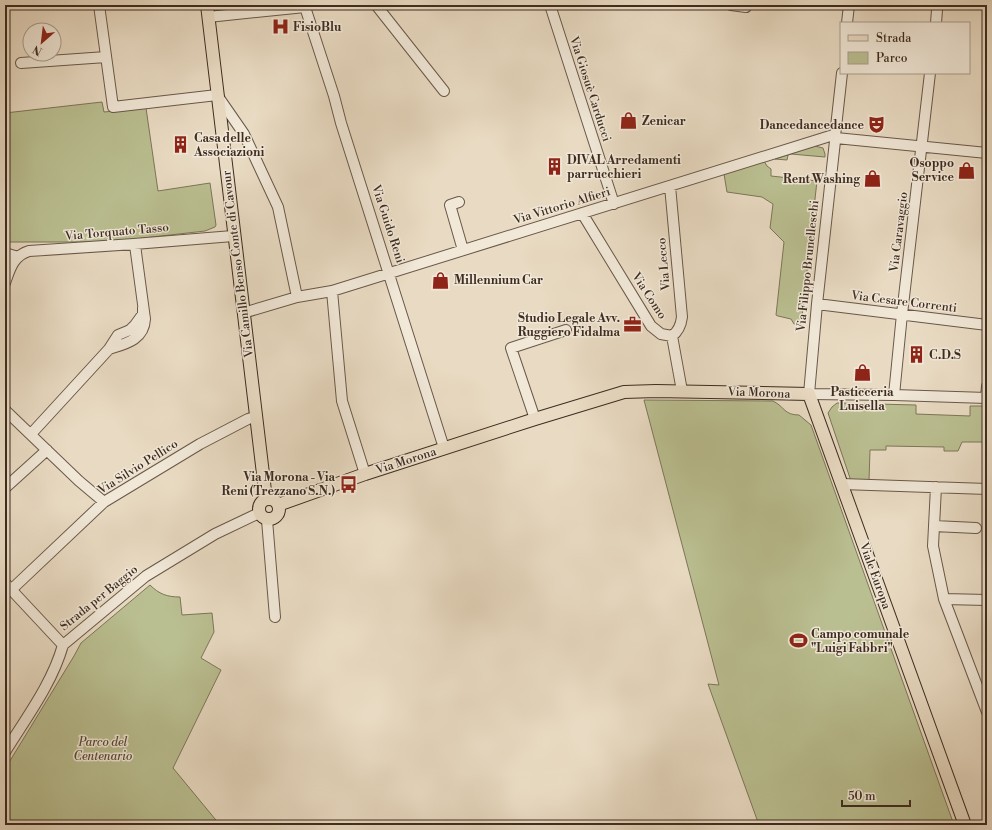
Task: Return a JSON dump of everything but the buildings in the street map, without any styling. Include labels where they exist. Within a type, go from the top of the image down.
[{"type":"main road","name":"Via Camillo Benso Conte di Cavour","points":[[207,11],[266,499]]},
{"type":"main road","name":"Via Morona","points":[[278,505],[444,448],[624,392],[682,391],[809,394]]},
{"type":"main road","name":"Viale Europa","points":[[809,394],[965,825]]},
{"type":"main road","points":[[266,499],[273,500],[278,505],[279,510],[277,516],[272,519],[263,516],[259,504],[266,499]]},
{"type":"street","points":[[99,5],[113,107],[217,95],[244,134],[278,208],[297,297]]},
{"type":"street","points":[[376,5],[444,91]]},
{"type":"street","name":"Via Giosuè Carducci","points":[[550,5],[614,204]]},
{"type":"street","points":[[731,5],[746,7],[746,5]]},
{"type":"street","points":[[847,22],[849,5]]},
{"type":"street","points":[[207,11],[306,6]]},
{"type":"street","name":"Via Guido Reni","points":[[306,6],[444,448]]},
{"type":"street","points":[[936,22],[937,10]]},
{"type":"street","points":[[21,63],[106,57]]},
{"type":"street","name":"Via Filippo Brunelleschi","points":[[809,394],[834,138],[842,74]]},
{"type":"street","name":"Via Caravaggio","points":[[894,395],[930,74]]},
{"type":"street","points":[[834,138],[987,153]]},
{"type":"street","name":"Via Vittorio Alfieri","points":[[243,312],[297,297],[332,291],[670,186],[834,138]]},
{"type":"street","name":"Via Lecco","points":[[670,186],[682,317],[677,333],[672,336]]},
{"type":"street","points":[[459,202],[450,204],[463,250]]},
{"type":"street","name":"Via Como","points":[[582,213],[651,326],[661,334],[672,336]]},
{"type":"street","name":"Via Torquato Tasso","points":[[18,257],[22,253],[29,251],[135,245],[158,241],[233,236]]},
{"type":"street","points":[[31,434],[109,349],[138,338],[145,322],[135,245]]},
{"type":"street","points":[[5,252],[18,257]]},
{"type":"street","points":[[5,283],[8,265],[18,257]]},
{"type":"street","points":[[332,291],[342,401],[365,474]]},
{"type":"street","name":"Via Cesare Correnti","points":[[817,304],[987,325]]},
{"type":"street","points":[[535,419],[511,348],[566,330]]},
{"type":"street","points":[[672,336],[682,391]]},
{"type":"street","points":[[986,398],[987,386]]},
{"type":"street","name":"Via Morona","points":[[809,394],[986,398]]},
{"type":"street","points":[[5,410],[104,502]]},
{"type":"street","name":"Via Silvio Pellico","points":[[8,586],[104,502],[200,444],[248,419],[255,417]]},
{"type":"street","points":[[5,488],[47,450]]},
{"type":"street","points":[[842,484],[987,489]]},
{"type":"street","points":[[936,487],[933,546],[944,598],[987,712]]},
{"type":"street","points":[[263,516],[275,617]]},
{"type":"street","name":"Strada per Baggio","points":[[5,752],[47,684],[63,645],[146,576],[215,534],[263,516]]},
{"type":"street","points":[[934,526],[976,528]]},
{"type":"street","points":[[8,586],[63,645]]},
{"type":"street","points":[[944,598],[987,600]]},
{"type":"green space","points":[[102,102],[104,112],[146,108],[158,191],[210,183],[216,225],[215,227],[205,231],[108,242],[5,242],[5,113]]},
{"type":"green space","points":[[815,146],[823,148],[825,157],[791,154],[788,155],[787,160],[775,159]]},
{"type":"green space","points":[[764,161],[771,169],[771,176],[817,181],[801,325],[794,324],[791,319],[776,315],[784,242],[770,228],[773,204],[762,197],[727,192],[724,174]]},
{"type":"green space","name":"Campo comunale \"Luigi Fabbri\"","points":[[644,400],[773,401],[790,414],[799,415],[811,425],[954,825],[759,825],[708,684],[719,685]]},
{"type":"green space","points":[[837,403],[916,405],[916,414],[970,416],[970,406],[987,406],[987,442],[962,442],[958,451],[944,451],[944,447],[886,446],[886,450],[870,450],[869,481],[851,481],[828,413]]},
{"type":"green space","name":"Parco del Centenario","points":[[150,585],[157,591],[164,594],[180,597],[182,615],[212,613],[214,632],[201,658],[221,670],[173,768],[220,825],[5,825],[5,769],[81,643]]},
{"type":"place","name":"FisioBlu","points":[[280,27]]},
{"type":"place","name":"Zenicar","points":[[629,121]]},
{"type":"place","name":"Dancedancedance","points":[[877,125]]},
{"type":"place","name":"Casa delle Associazioni","points":[[181,145]]},
{"type":"place","name":"DIVAL Arredamenti parrucchieri","points":[[554,167]]},
{"type":"place","name":"Osoppo Service","points":[[967,170]]},
{"type":"place","name":"Rent Washing","points":[[873,179]]},
{"type":"place","name":"Millennium Car","points":[[441,280]]},
{"type":"place","name":"Studio Legale Avv. Ruggiero Fidalma","points":[[633,325]]},
{"type":"place","name":"C.D.S","points":[[916,355]]},
{"type":"place","name":"Pasticceria Luisella","points":[[862,373]]},
{"type":"place","name":"Via Morona - Via Reni (Trezzano S.N.)","points":[[348,484]]},
{"type":"place","name":"Campo comunale \"Luigi Fabbri\"","points":[[798,641]]}]
